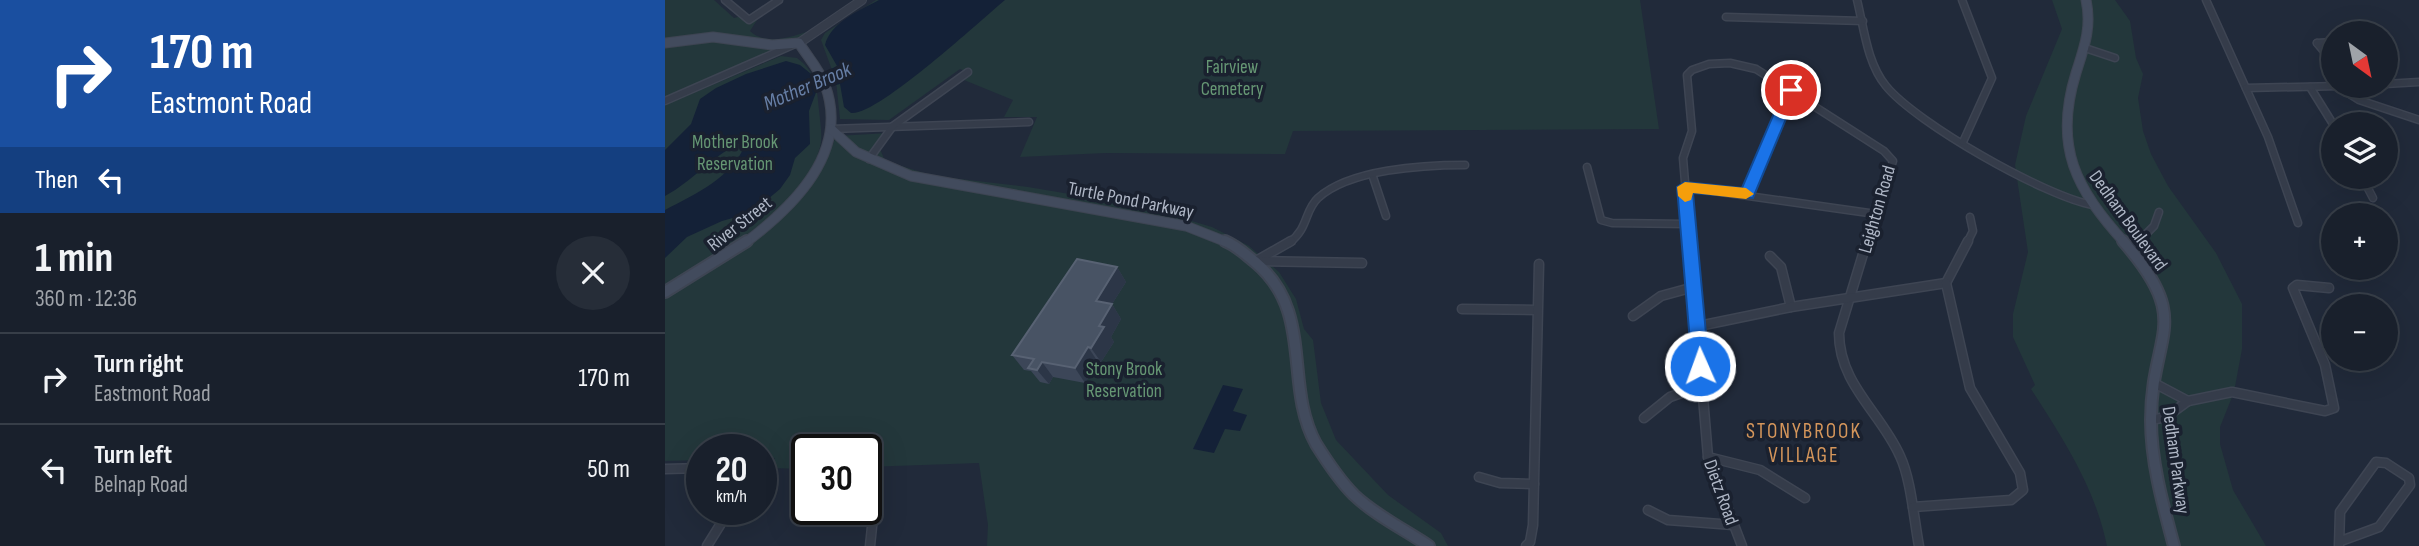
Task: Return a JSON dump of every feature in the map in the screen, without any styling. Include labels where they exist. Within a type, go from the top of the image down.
[{"type":"main road","name":"Dedham Boulevard","points":[[2086,0],[2090,25],[2069,97],[2068,144],[2076,179],[2093,205],[2132,248],[2161,295]]},
{"type":"main road","points":[[665,43],[713,37],[772,45],[799,43]]},
{"type":"main road","name":"River Street","points":[[665,292],[725,258],[774,220],[811,182],[830,146],[831,130],[827,89],[822,72],[799,43]]},
{"type":"main road","name":"Turtle Pond Parkway","points":[[831,130],[856,152],[900,173],[936,182],[1186,226],[1235,244],[1256,261],[1278,286],[1293,321],[1298,383],[1304,411],[1316,443],[1355,495],[1429,546]]},
{"type":"main road","name":"Turtle Pond Parkway","points":[[830,146],[856,152]]},
{"type":"main road","name":"Dedham Parkway","points":[[2161,295],[2166,331],[2154,383],[2151,420],[2174,546]]},
{"type":"street","points":[[725,0],[749,20],[779,0]]},
{"type":"street","points":[[665,102],[799,43],[862,0]]},
{"type":"street","points":[[1857,0],[1881,78],[1891,92],[1915,112],[1963,142],[2077,204],[2093,205]]},
{"type":"street","points":[[1962,0],[1993,78],[1963,142]]},
{"type":"street","points":[[2206,0],[2273,149],[2298,223]]},
{"type":"street","points":[[1726,17],[1863,21]]},
{"type":"street","points":[[2085,48],[2115,58]]},
{"type":"street","name":"Leighton Road","points":[[1685,187],[1683,158],[1692,131],[1687,75],[1693,67],[1750,66],[1890,156],[1893,166],[1839,333],[1842,365],[1901,457],[1919,546]]},
{"type":"street","points":[[869,159],[893,126],[968,72]]},
{"type":"street","points":[[2398,83],[2419,82]]},
{"type":"street","points":[[2310,87],[2326,112]]},
{"type":"street","points":[[2246,88],[2321,87]]},
{"type":"street","points":[[1748,194],[1759,160],[1791,90]]},
{"type":"street","points":[[2356,98],[2419,120]]},
{"type":"street","points":[[831,130],[1029,122]]},
{"type":"street","points":[[1256,261],[1298,235],[1305,227],[1313,203],[1325,192],[1428,164],[1465,164]]},
{"type":"street","points":[[1587,167],[1594,177],[1597,213],[1601,220],[1612,223],[1687,224]]},
{"type":"street","points":[[1373,177],[1386,216]]},
{"type":"street","points":[[1685,187],[1876,214]]},
{"type":"street","name":"Dietz Road","points":[[1685,187],[1699,326],[1701,386],[1708,457],[1742,546]]},
{"type":"street","points":[[2368,189],[2373,198]]},
{"type":"street","points":[[2132,248],[2154,226],[2159,212]]},
{"type":"street","points":[[1913,507],[2011,500],[2022,490],[2020,473],[1969,388],[1946,284],[1973,231],[1970,217]]},
{"type":"street","points":[[1770,256],[1781,267],[1791,307]]},
{"type":"street","points":[[1256,261],[1362,263]]},
{"type":"street","points":[[1526,546],[1530,542],[1533,525],[1539,264]]},
{"type":"street","points":[[1699,326],[1791,307],[1946,284]]},
{"type":"street","points":[[2151,420],[2166,417],[2188,401],[2232,393],[2325,411],[2334,408],[2334,397],[2319,350],[2293,288],[2297,285],[2329,288]]},
{"type":"street","points":[[1633,316],[1646,303],[1673,289],[1694,287]]},
{"type":"street","points":[[1462,309],[1537,310]]},
{"type":"street","points":[[2154,383],[2188,401]]},
{"type":"street","points":[[1644,418],[1657,403],[1685,389],[1701,386]]},
{"type":"street","points":[[1708,457],[1728,460],[1786,480],[1805,498]]},
{"type":"street","points":[[2377,462],[2386,463],[2409,478],[2410,485],[2379,527],[2340,544],[2340,512],[2377,462]]},
{"type":"street","points":[[665,469],[686,468]]},
{"type":"street","points":[[1479,477],[1500,483],[1534,484]]},
{"type":"street","points":[[1648,510],[1668,520],[1733,525]]},
{"type":"street","points":[[706,546],[720,525]]},
{"type":"street","points":[[870,546],[872,525]]},
{"type":"green space","points":[[665,0],[714,0],[734,18],[750,14],[759,17],[750,31],[764,38],[781,39],[812,30],[790,44],[665,98]]},
{"type":"green space","name":"Fairview Cemetery","points":[[876,0],[1640,0],[1659,129],[1293,131],[1285,154],[1105,153],[1020,157],[1037,117],[1004,117],[1013,100],[964,80],[972,74],[960,69],[889,120],[840,119],[836,81],[821,40],[825,33]]},
{"type":"green space","points":[[2052,0],[2115,0],[2130,21],[2136,58],[2143,74],[2138,98],[2143,131],[2151,154],[2168,186],[2216,253],[2242,304],[2242,349],[2234,392],[2220,427],[2220,444],[2233,490],[2266,546],[2107,546],[2102,524],[2086,484],[2066,445],[2031,389],[2035,385],[2013,337],[2013,314],[2028,252],[2015,165],[2026,116],[2062,29]]},
{"type":"green space","name":"Mother Brook Reservation","points":[[781,56],[797,58],[803,63],[812,75],[816,88],[821,138],[811,169],[778,210],[756,228],[665,284],[665,105]]},
{"type":"green space","name":"Stony Brook Reservation","points":[[889,133],[880,149],[885,161],[934,176],[1028,187],[1141,206],[1212,227],[1249,246],[1279,272],[1296,299],[1304,329],[1313,340],[1321,403],[1336,440],[1388,495],[1441,533],[1448,546],[987,546],[988,525],[979,463],[882,466],[882,434],[791,434],[791,469],[777,468],[777,434],[686,434],[686,460],[665,461],[665,299],[742,250],[787,211],[807,189],[836,136]]},
{"type":"water","name":"Mother Brook","points":[[879,0],[1005,0],[904,84],[864,110],[851,113],[844,107],[840,84],[817,90],[809,111],[810,144],[795,158],[790,175],[780,189],[747,214],[722,221],[687,237],[665,258],[665,210],[701,191],[723,175],[740,155],[746,143],[732,147],[665,196],[665,150],[691,124],[700,99],[746,74],[786,61],[800,65],[815,77],[837,66],[825,45],[828,37],[847,18]]},
{"type":"water","points":[[1223,385],[1243,389],[1233,411],[1247,415],[1240,431],[1225,429],[1214,453],[1193,449]]},
{"type":"building","points":[[1077,259],[1117,267],[1096,301],[1112,304],[1099,326],[1104,327],[1075,368],[1042,362],[1037,370],[1028,368],[1034,359],[1012,355]]},
{"type":"slow traffic","points":[[1685,196],[1685,187],[1746,194]]},
{"type":"district","name":"STONYBROOK VILLAGE","points":[[1804,443]]},
{"type":"route","points":[[1700,366],[1699,326],[1685,187],[1748,194],[1759,160],[1791,90]]}]
